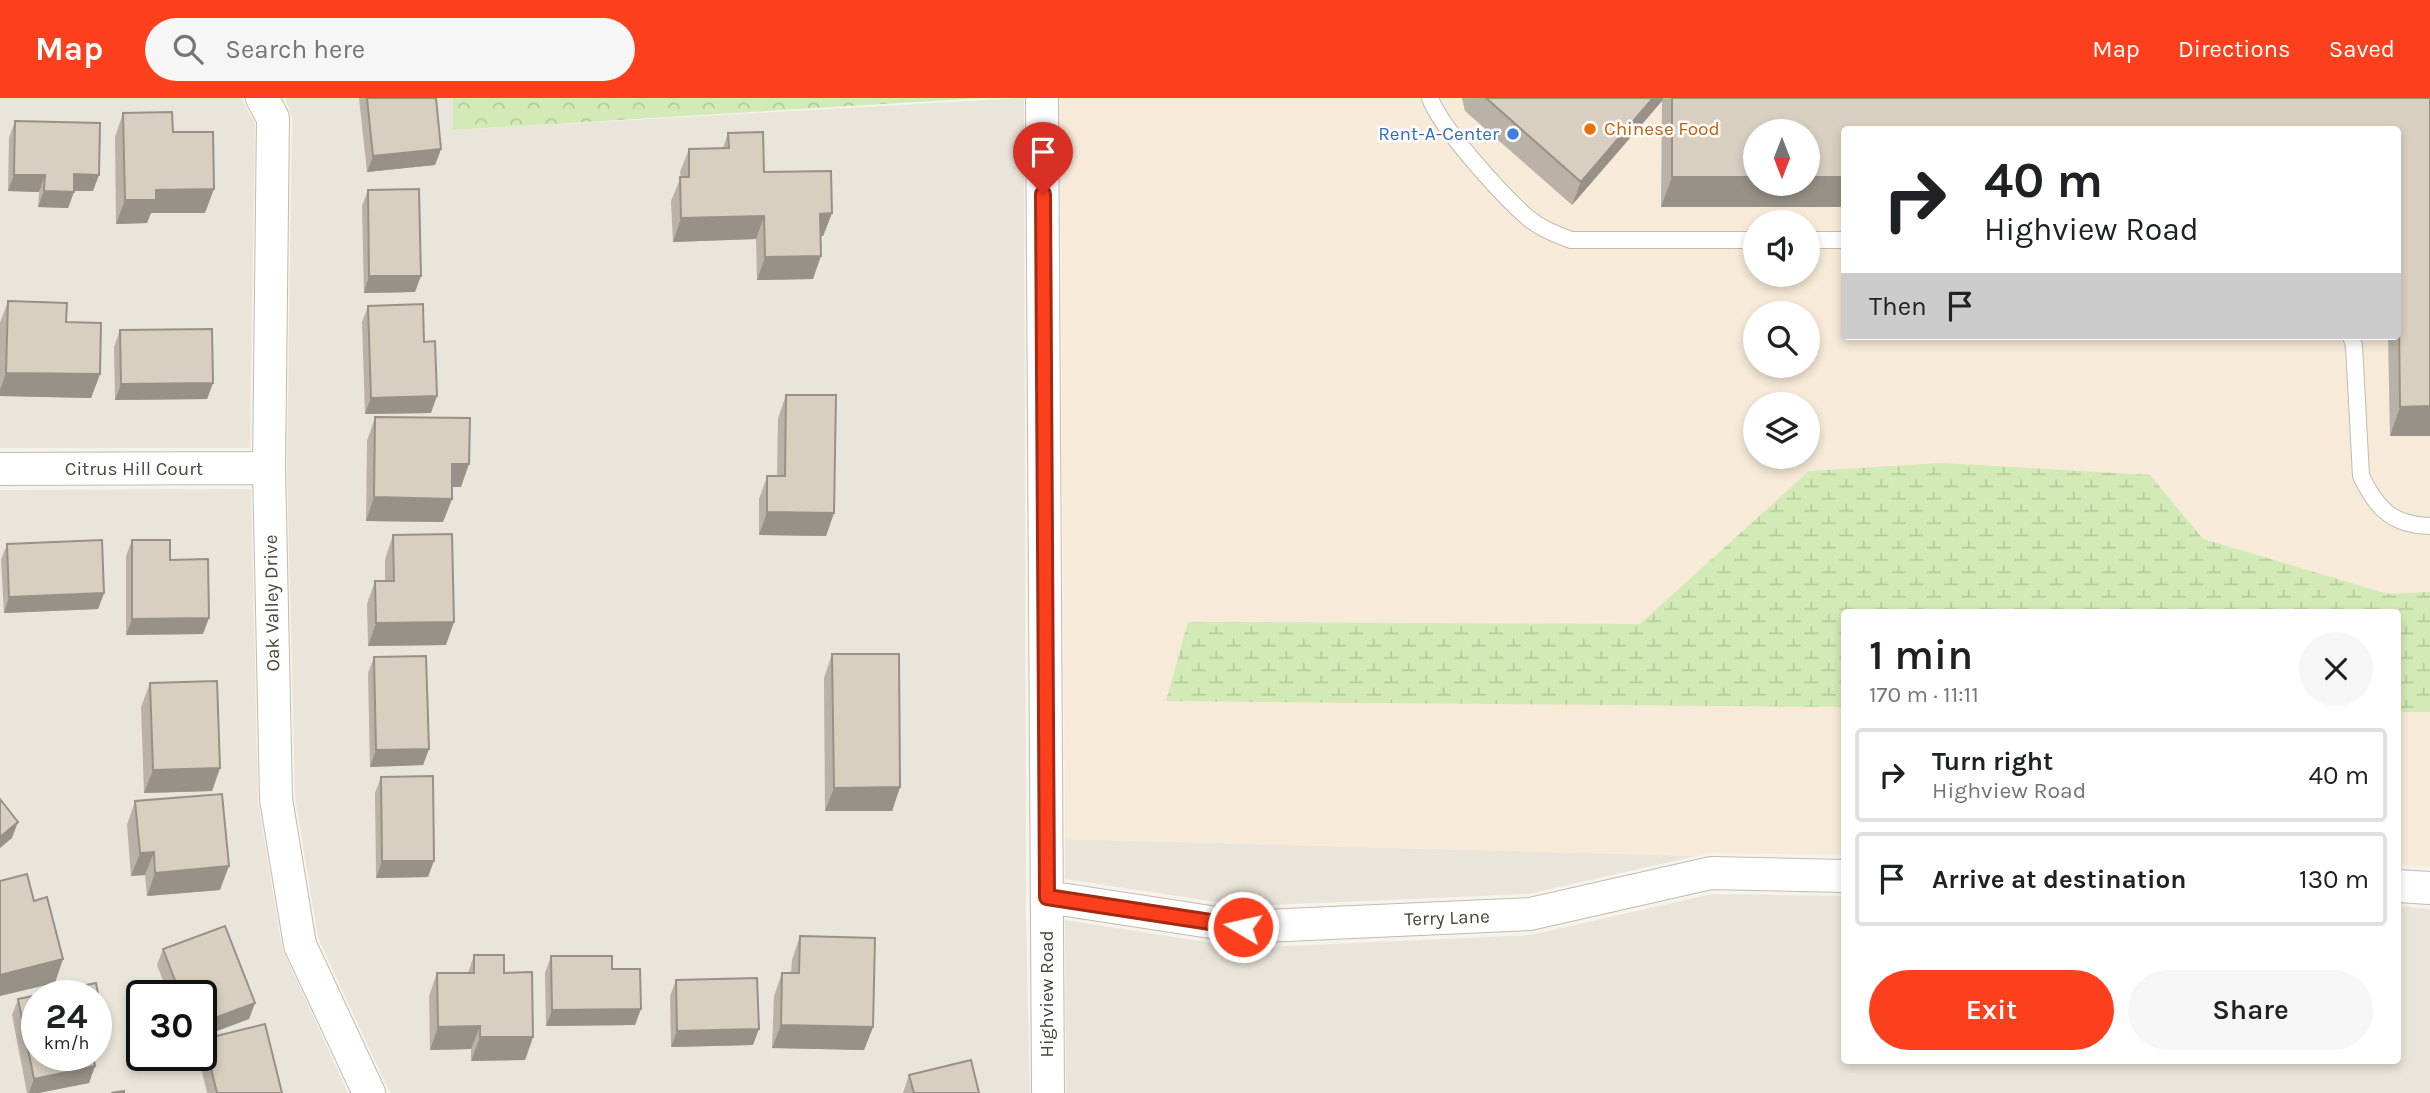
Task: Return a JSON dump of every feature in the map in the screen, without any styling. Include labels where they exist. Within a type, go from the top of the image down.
[{"type":"street","name":"Oak Valley Drive","points":[[262,98],[273,118],[269,468],[276,799],[300,945],[369,1093]]},
{"type":"street","name":"Highview Road","points":[[1042,98],[1048,1093]]},
{"type":"street","name":"Citrus Hill Court","points":[[0,469],[269,468]]},
{"type":"street","name":"Terry Lane","points":[[1047,897],[1243,927],[1530,915],[1710,873],[1841,876]]},
{"type":"street","points":[[2401,886],[2430,888]]},
{"type":"lane","points":[[1430,98],[1454,137],[1527,217],[1546,230],[1571,240],[1743,240]]},
{"type":"lane","points":[[1820,240],[1841,240]]},
{"type":"lane","points":[[2352,340],[2361,476],[2370,494],[2387,515],[2409,526],[2430,526]]},
{"type":"shaded area","points":[[0,98],[241,98],[255,123],[250,448],[0,448]]},
{"type":"shaded area","points":[[285,98],[453,98],[453,130],[1024,98],[1026,914],[1030,1093],[390,1093],[318,938],[295,797],[287,468],[292,118]]},
{"type":"shaded area","points":[[1060,98],[2430,98],[2430,867],[2401,865],[2401,609],[1841,609],[1841,855],[1711,853],[1696,856],[1065,839]]},
{"type":"shaded area","points":[[251,489],[258,800],[282,948],[348,1093],[0,1093],[0,490]]},
{"type":"shaded area","points":[[1065,839],[1696,856],[1528,894],[1244,906],[1065,879]]},
{"type":"shaded area","points":[[1712,894],[1841,896],[1841,1064],[2401,1064],[2401,906],[2430,909],[2430,1093],[1066,1093],[1065,920],[1244,948],[1531,935]]},
{"type":"green space","points":[[453,98],[983,98],[453,130]]},
{"type":"green space","points":[[1942,463],[2150,475],[2203,539],[2388,594],[2430,592],[2430,712],[2401,712],[2401,609],[1841,609],[1841,707],[1166,701],[1188,622],[1640,624],[1809,471]]},
{"type":"building","points":[[367,98],[436,98],[441,149],[373,156]]},
{"type":"building","name":"Chinese Food","points":[[1486,98],[1653,98],[1581,182]]},
{"type":"building","points":[[1672,98],[2430,98],[2430,406],[2400,407],[2401,126],[1841,126],[1841,177],[1820,177],[1820,119],[1743,119],[1743,177],[1672,177]]},
{"type":"building","points":[[172,112],[173,132],[213,132],[214,189],[156,190],[156,200],[125,200],[123,113]]},
{"type":"building","points":[[15,121],[100,123],[99,175],[74,174],[74,192],[44,191],[45,175],[14,175]]},
{"type":"building","points":[[763,132],[764,172],[831,171],[832,213],[820,214],[821,256],[765,257],[764,216],[681,218],[680,177],[689,177],[689,149],[729,148],[728,133]]},
{"type":"building","points":[[419,189],[421,276],[369,276],[368,190]]},
{"type":"building","points":[[8,301],[67,303],[66,322],[101,323],[100,374],[6,373]]},
{"type":"building","points":[[423,304],[424,342],[435,341],[437,396],[371,398],[368,306]]},
{"type":"building","points":[[212,329],[213,383],[121,384],[120,330]]},
{"type":"building","points":[[786,395],[836,395],[834,513],[767,512],[767,476],[785,476]]},
{"type":"building","points":[[375,417],[470,418],[469,464],[452,464],[452,499],[374,497]]},
{"type":"building","points":[[452,534],[454,622],[376,623],[375,581],[394,581],[393,535]]},
{"type":"building","points":[[102,540],[104,593],[9,597],[7,544]]},
{"type":"building","points":[[132,540],[170,540],[170,560],[208,559],[209,618],[132,619]]},
{"type":"building","points":[[832,654],[899,654],[900,787],[834,788]]},
{"type":"building","points":[[426,656],[429,749],[376,750],[374,657]]},
{"type":"building","points":[[217,681],[220,768],[153,770],[150,683]]},
{"type":"building","points":[[433,776],[434,861],[382,861],[381,777]]},
{"type":"building","points":[[222,794],[229,866],[155,873],[154,852],[140,853],[135,801]]},
{"type":"building","points":[[0,799],[18,822],[0,837]]},
{"type":"building","points":[[27,874],[34,901],[47,897],[63,959],[0,975],[0,881]]},
{"type":"building","points":[[225,926],[255,1003],[217,1017],[217,980],[175,980],[163,949]]},
{"type":"building","points":[[800,936],[875,938],[873,1027],[781,1025],[782,973],[799,973]]},
{"type":"building","points":[[474,955],[504,955],[504,973],[532,972],[533,1037],[480,1037],[480,1026],[438,1027],[437,973],[474,973]]},
{"type":"building","points":[[551,956],[612,956],[612,969],[640,969],[641,1009],[552,1010]]},
{"type":"building","points":[[757,978],[759,1029],[677,1031],[676,980]]},
{"type":"building","points":[[265,1024],[282,1093],[217,1093],[212,1071],[217,1071],[217,1036]]},
{"type":"building","points":[[971,1060],[979,1093],[914,1093],[909,1075]]},
{"type":"building","points":[[32,1071],[72,1071],[34,1079]]},
{"type":"place","name":"Chinese Food","points":[[1590,129]]},
{"type":"place","name":"Rent-A-Center","points":[[1513,134]]},
{"type":"route","points":[[1043,194],[1047,897],[1243,927]]}]
